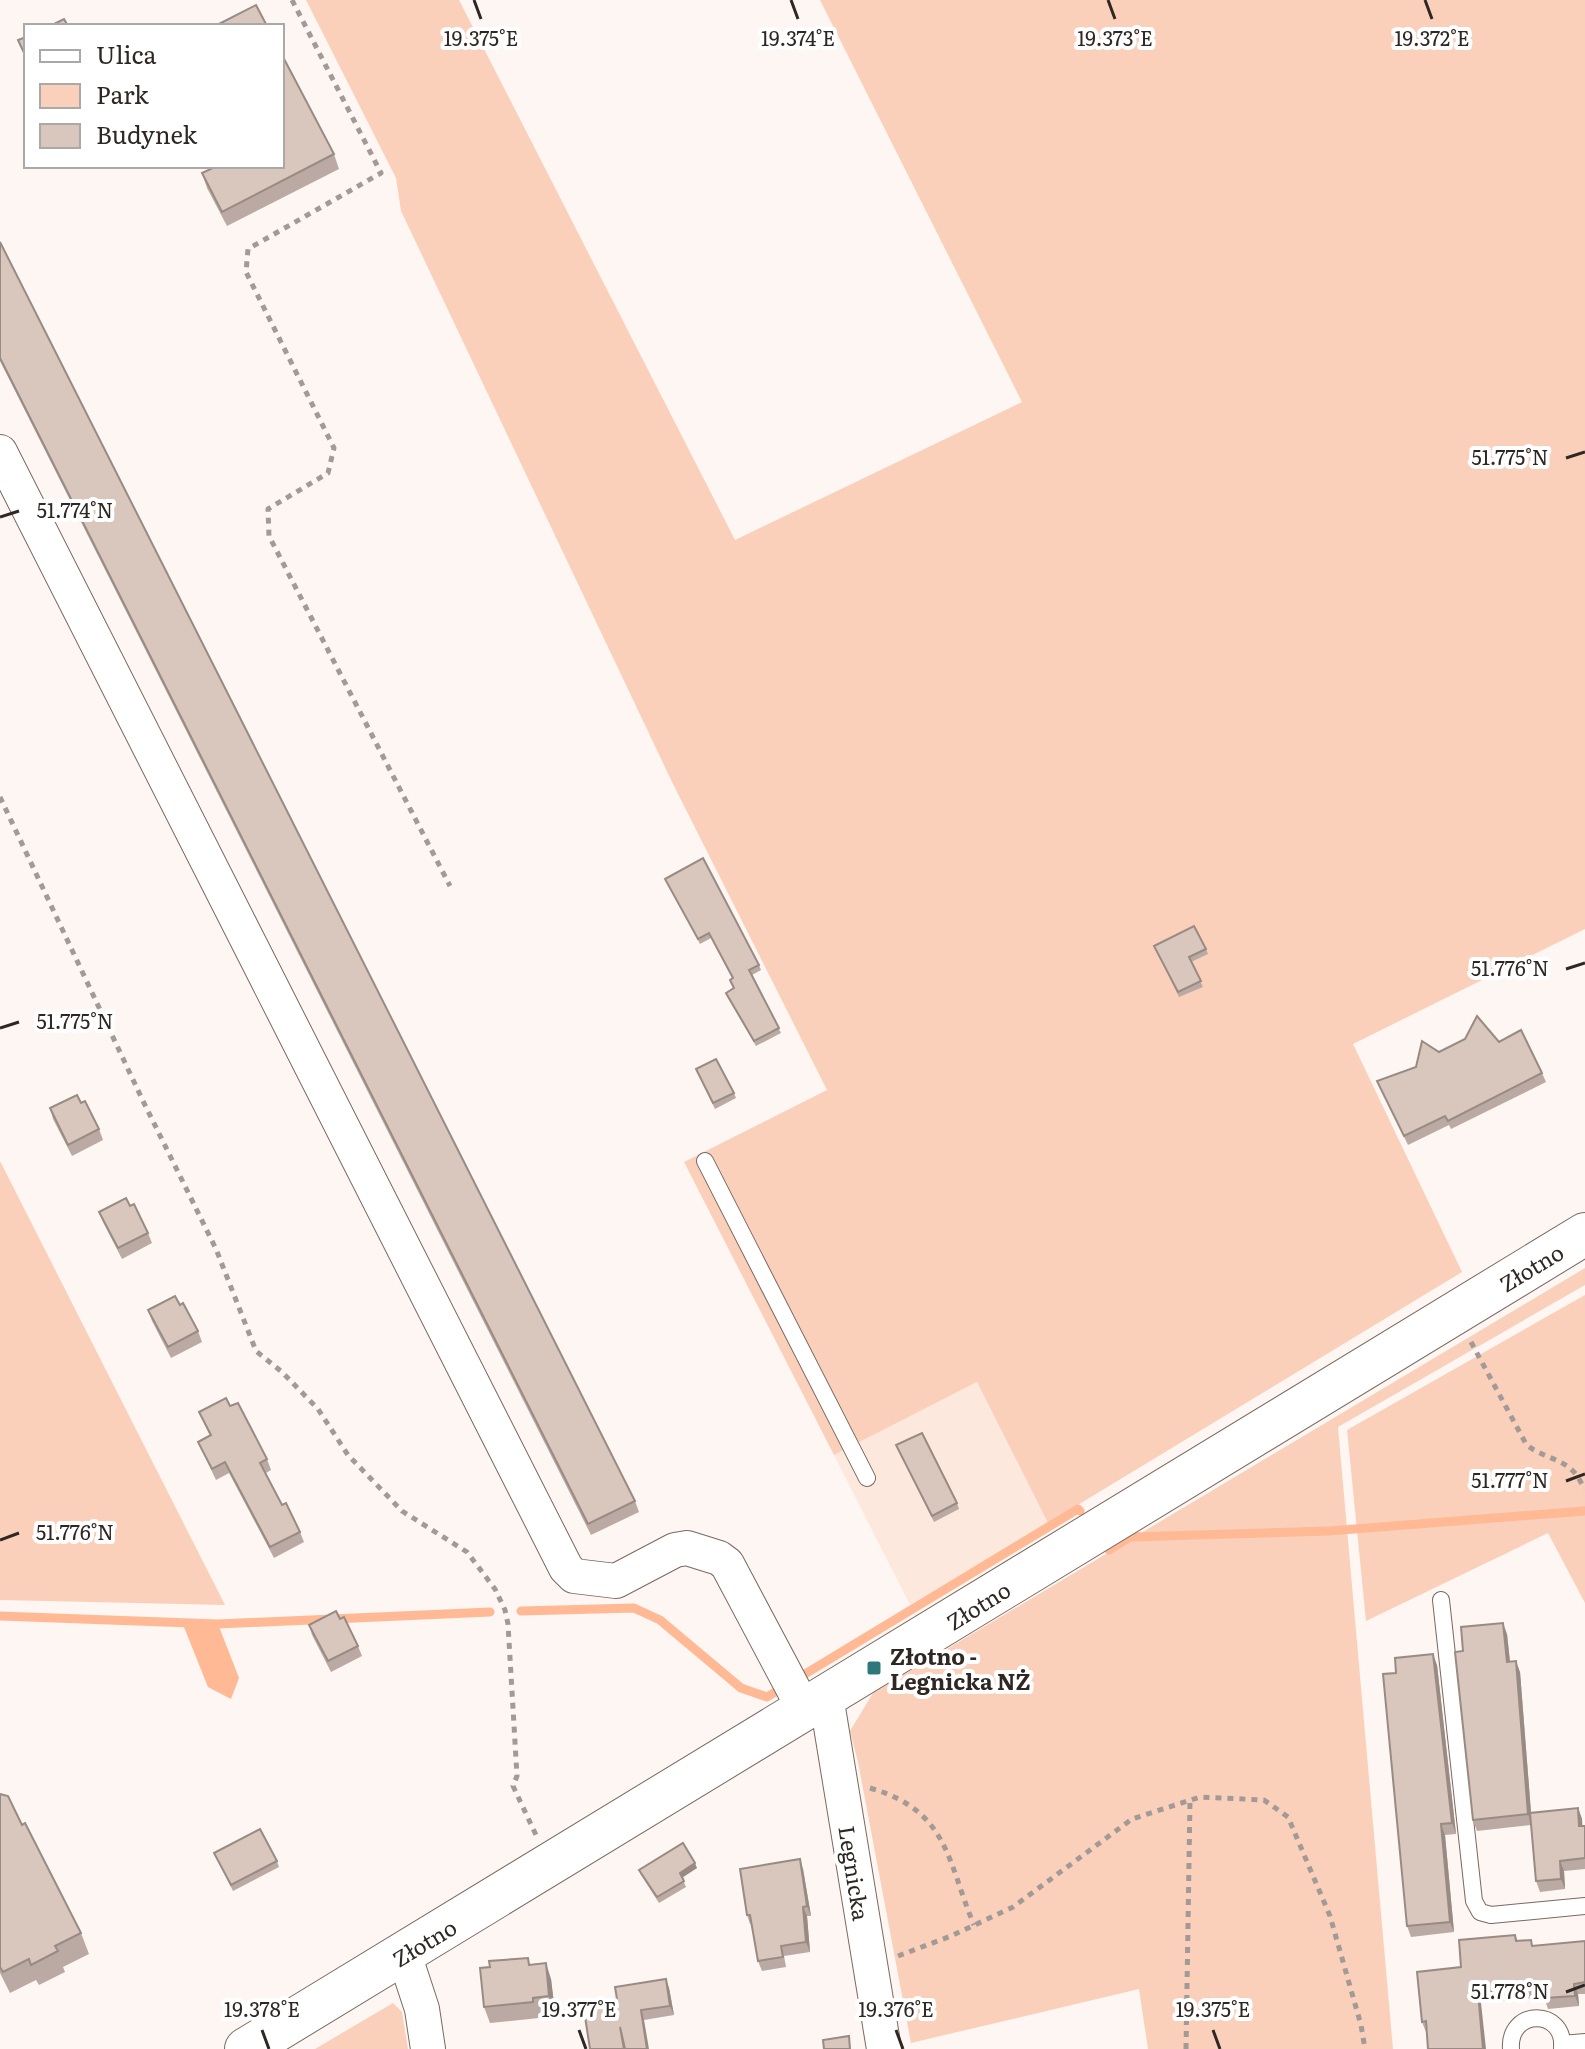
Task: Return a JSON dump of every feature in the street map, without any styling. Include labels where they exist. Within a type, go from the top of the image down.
[{"type":"street","name":"Legnicka","points":[[0,452],[566,1568],[574,1576],[616,1581],[675,1550],[687,1548],[719,1558],[727,1564],[802,1692],[840,1780],[884,2049]]},
{"type":"street","name":"Złotno","points":[[246,2049],[533,1876],[802,1692],[1585,1234]]},
{"type":"street","points":[[404,1954],[422,2009],[428,2049]]},
{"type":"lane","points":[[705,1161],[867,1478]]},
{"type":"lane","points":[[1441,1600],[1474,1901],[1480,1912],[1491,1915],[1585,1906]]},
{"type":"lane","points":[[1511,2049],[1515,2029],[1528,2019],[1536,2018],[1552,2022],[1561,2036],[1562,2047],[1585,2042]]},
{"type":"path","points":[[292,0],[381,173],[248,249],[246,272],[334,448],[328,473],[268,509],[269,536],[450,886]]},
{"type":"path","points":[[0,797],[216,1249],[256,1351],[282,1372],[318,1409],[348,1455],[402,1511],[467,1552],[495,1589],[505,1610],[511,1651],[509,1677],[517,1776],[513,1786],[538,1841],[533,1876]]},
{"type":"path","points":[[1474,1348],[1526,1444],[1535,1452],[1567,1466],[1585,1489]]},
{"type":"path","points":[[840,1780],[893,1795],[931,1823],[949,1852],[974,1925]]},
{"type":"path","points":[[871,1967],[1013,1907],[1132,1819],[1200,1797],[1264,1800],[1288,1817],[1330,1916],[1365,2049]]},
{"type":"path","points":[[1186,2049],[1190,1800]]},
{"type":"shaded area","points":[[977,1382],[1048,1523],[910,1605],[834,1455]]},
{"type":"shaded area","points":[[182,1622],[218,1624],[239,1678],[231,1699],[208,1687]]},
{"type":"green space","points":[[306,0],[459,0],[735,540],[1022,402],[820,0],[1585,0],[1585,929],[1353,1044],[1462,1272],[1048,1523],[977,1382],[834,1455],[684,1162],[827,1090],[673,784],[401,211],[396,178]]},
{"type":"green space","points":[[0,1161],[225,1605],[0,1600]]},
{"type":"green space","points":[[1585,1268],[1585,1285],[1338,1427],[1393,2049],[1148,2049],[1139,1989],[911,2043],[850,1731],[873,1693]]},
{"type":"green space","points":[[1585,1295],[1585,1603],[1548,1533],[1366,1621],[1347,1430]]},
{"type":"green space","points":[[393,2003],[402,2012],[408,2049],[315,2049]]},
{"type":"building","points":[[256,5],[266,24],[219,24]]},
{"type":"building","points":[[24,38],[24,53],[18,40]]},
{"type":"building","points":[[284,59],[334,154],[222,212],[202,173],[213,168],[284,168]]},
{"type":"building","points":[[0,242],[635,1501],[588,1524],[0,358]]},
{"type":"building","points":[[703,858],[759,965],[749,970],[779,1028],[754,1041],[726,993],[734,988],[730,980],[733,978],[709,933],[698,939],[665,879]]},
{"type":"building","points":[[1194,926],[1206,949],[1189,957],[1201,981],[1178,992],[1154,946]]},
{"type":"building","points":[[1477,1016],[1499,1042],[1521,1030],[1542,1073],[1448,1121],[1445,1116],[1404,1136],[1377,1081],[1416,1067],[1422,1041],[1439,1052],[1465,1039]]},
{"type":"building","points":[[716,1059],[734,1093],[713,1103],[696,1069]]},
{"type":"building","points":[[77,1095],[81,1103],[85,1101],[99,1129],[68,1145],[50,1108]]},
{"type":"building","points":[[126,1198],[130,1206],[134,1204],[148,1233],[118,1248],[99,1212]]},
{"type":"building","points":[[175,1296],[180,1305],[183,1303],[198,1331],[168,1347],[148,1310]]},
{"type":"building","points":[[226,1398],[230,1406],[238,1403],[267,1459],[260,1463],[282,1505],[286,1503],[300,1532],[270,1547],[225,1462],[212,1469],[198,1442],[211,1435],[199,1412]]},
{"type":"building","points":[[922,1433],[957,1503],[932,1516],[896,1445]]},
{"type":"building","points":[[336,1611],[340,1619],[344,1617],[358,1646],[328,1661],[309,1625]]},
{"type":"building","points":[[1503,1623],[1507,1662],[1516,1661],[1528,1814],[1473,1820],[1455,1652],[1463,1651],[1461,1627]]},
{"type":"building","points":[[1433,1654],[1452,1823],[1441,1824],[1450,1922],[1407,1926],[1383,1674],[1396,1673],[1395,1658]]},
{"type":"building","points":[[0,1794],[8,1796],[22,1825],[25,1823],[81,1933],[55,1946],[58,1951],[31,1965],[29,1959],[3,1972],[0,1967]]},
{"type":"building","points":[[1578,1808],[1579,1826],[1585,1826],[1585,1858],[1560,1861],[1561,1879],[1536,1881],[1530,1813]]},
{"type":"building","points":[[260,1829],[277,1861],[231,1885],[214,1853]]},
{"type":"building","points":[[683,1843],[695,1863],[680,1873],[684,1881],[657,1897],[639,1870]]},
{"type":"building","points":[[800,1859],[807,1906],[803,1907],[806,1942],[781,1946],[783,1957],[758,1961],[740,1869]]},
{"type":"building","points":[[1515,1935],[1516,1941],[1531,1940],[1532,1946],[1585,1941],[1585,1982],[1574,1984],[1575,1996],[1544,1998],[1543,1986],[1478,1993],[1483,2049],[1428,2049],[1417,1972],[1461,1967],[1459,1940]]},
{"type":"building","points":[[528,1958],[529,1965],[546,1963],[549,1996],[533,1998],[533,2002],[484,2007],[480,1968],[490,1967],[489,1961]]},
{"type":"building","points":[[666,1979],[670,2006],[641,2010],[647,2049],[625,2049],[620,2027],[624,2049],[590,2049],[583,2004],[617,1999],[615,1987]]},
{"type":"building","points":[[849,2036],[850,2049],[824,2049],[823,2040]]},
{"type":"waterway","points":[[521,1611],[634,1608],[660,1620],[741,1688],[767,1697],[1078,1509],[1080,1511]]},
{"type":"waterway","points":[[1109,1550],[1130,1537],[1329,1531],[1585,1511]]},
{"type":"waterway","points":[[0,1616],[218,1624],[490,1612]]},
{"type":"place","name":"Złotno - Legnicka NŻ","points":[[874,1668]]}]
